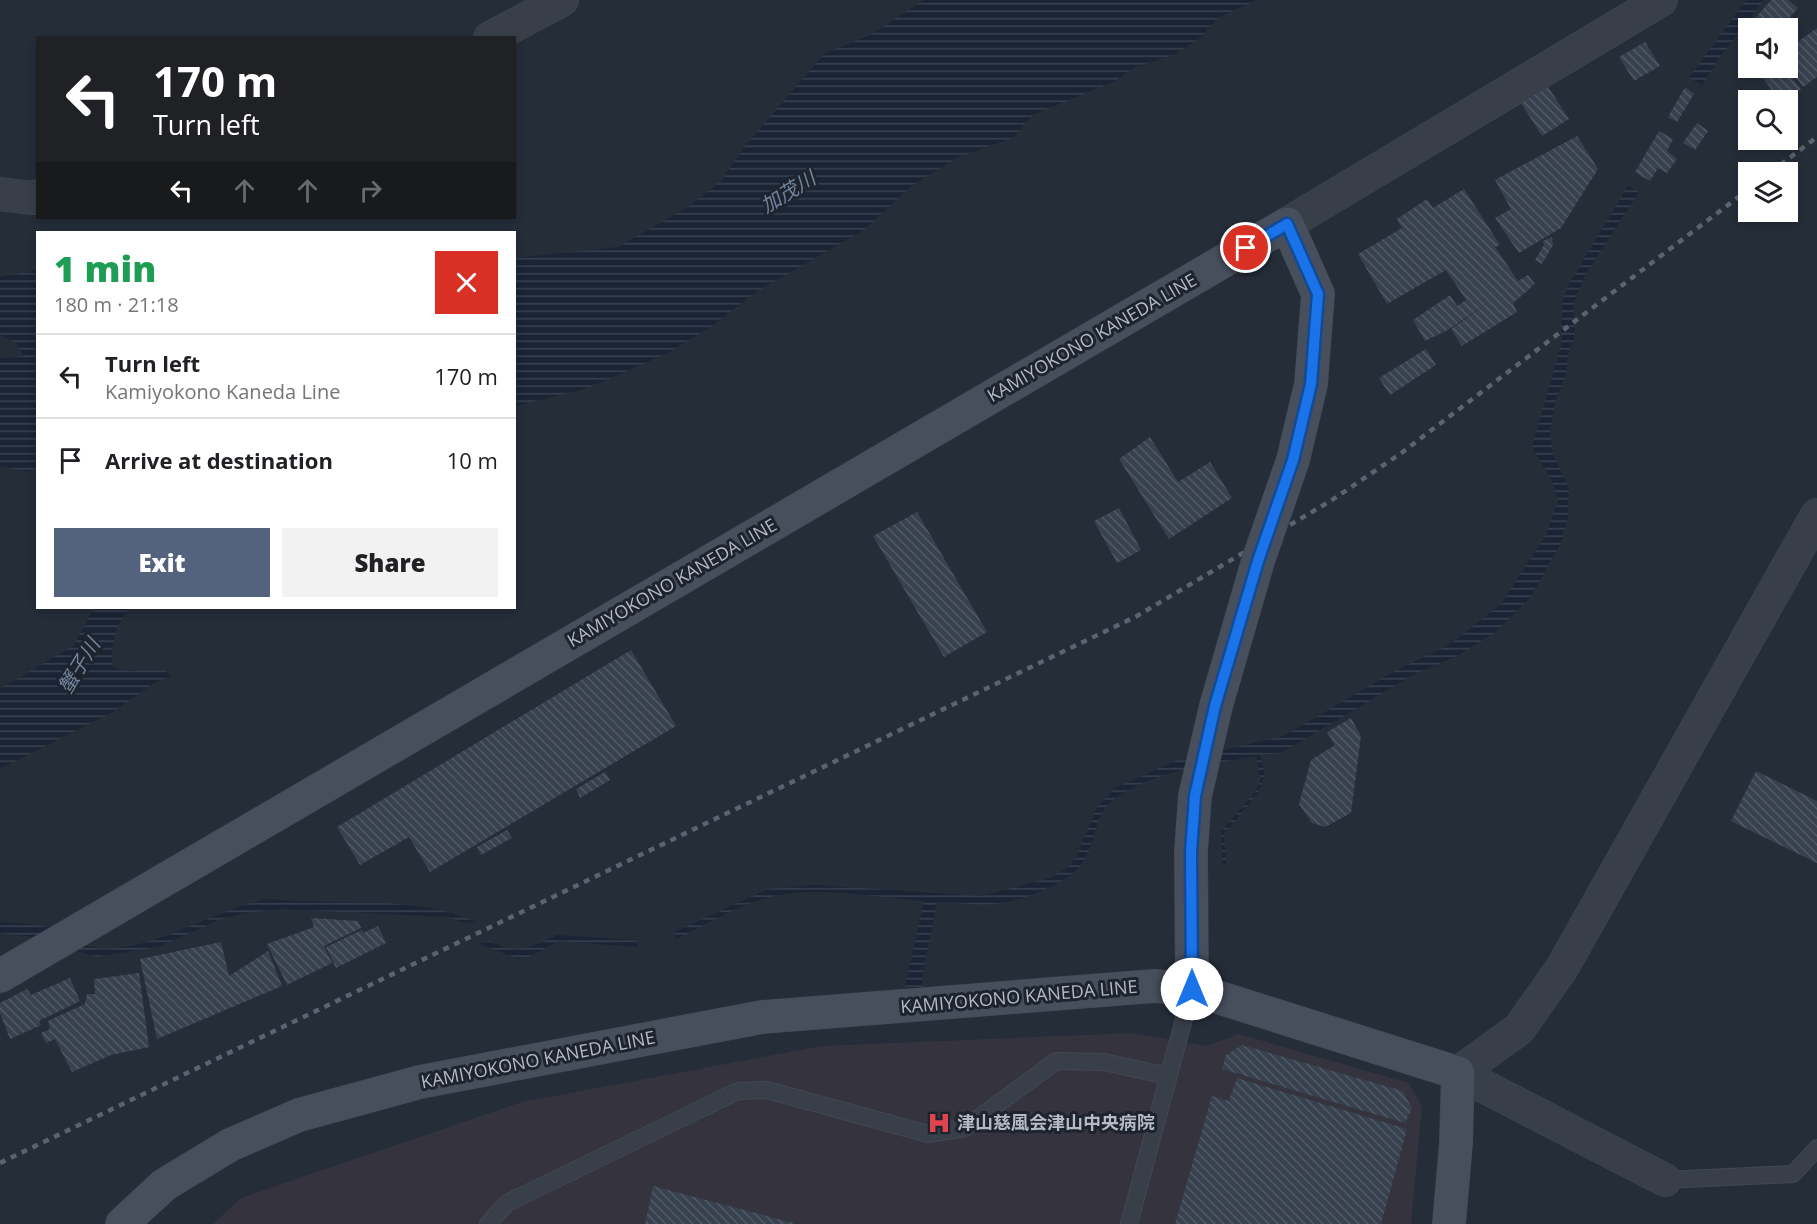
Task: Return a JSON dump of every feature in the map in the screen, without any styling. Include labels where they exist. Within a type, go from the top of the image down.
[{"type":"main road","points":[[1192,989],[1191,852],[1195,796],[1215,706],[1258,561],[1293,460],[1311,384],[1318,294],[1287,224]]},
{"type":"main road","name":"KAMIYOKONO KANEDA LINE","points":[[0,976],[1287,224]]},
{"type":"main road","name":"KAMIYOKONO KANEDA LINE","points":[[122,1224],[164,1185],[230,1145],[299,1115],[420,1082],[762,1017],[1154,986],[1192,989],[1458,1073]]},
{"type":"main road","points":[[1449,1224],[1456,1143],[1458,1073]]},
{"type":"street","points":[[494,36],[562,0]]},
{"type":"street","points":[[1287,224],[1661,0]]},
{"type":"street","points":[[0,194],[36,197]]},
{"type":"street","points":[[1665,1180],[1458,1073],[1519,1029],[1562,968],[1817,515]]},
{"type":"lane","points":[[1130,1224],[1192,989]]},
{"type":"lane","points":[[488,1224],[507,1203],[738,1091],[767,1090],[928,1134],[965,1128],[1056,1061],[1104,1062],[1168,1076]]},
{"type":"lane","points":[[1665,1180],[1793,1174],[1817,1148]]},
{"type":"shaded area","name":"津山慈風会津山中央病院","points":[[1132,1033],[1206,1046],[1239,1034],[1409,1083],[1422,1107],[1411,1224],[213,1224],[241,1198],[522,1102],[822,1046]]},
{"type":"water","name":"加茂川","points":[[924,0],[1257,0],[1219,17],[1200,38],[1174,55],[1135,67],[1115,81],[1033,115],[1013,138],[958,157],[909,188],[864,230],[756,292],[712,326],[666,354],[585,389],[516,406],[516,258],[618,247],[688,207],[721,181],[745,146],[825,53],[870,35]]},
{"type":"water","points":[[1746,0],[1764,0],[1750,18],[1738,18],[1738,34],[1702,85],[1689,78]]},
{"type":"water","points":[[1628,186],[1639,192],[1584,277],[1573,306],[1575,337],[1568,354],[1566,375],[1555,402],[1550,432],[1553,454],[1569,489],[1568,518],[1560,545],[1530,598],[1494,633],[1459,655],[1413,675],[1281,753],[1260,755],[1265,775],[1258,793],[1224,834],[1226,865],[1223,866],[1221,832],[1255,792],[1261,779],[1256,756],[1179,771],[1141,784],[1124,793],[1105,809],[1084,861],[1069,876],[1047,889],[1023,898],[993,904],[937,902],[923,972],[921,1011],[900,1009],[924,901],[823,892],[782,895],[741,907],[676,939],[674,932],[768,889],[815,885],[982,896],[1050,878],[1069,867],[1077,855],[1097,807],[1115,788],[1175,761],[1284,736],[1393,672],[1449,645],[1501,604],[1546,535],[1558,501],[1552,481],[1532,447],[1561,345],[1562,303],[1569,284]]},
{"type":"water","points":[[36,270],[36,469],[27,472],[0,466],[0,358],[23,356],[16,343],[0,335],[0,277]]},
{"type":"water","name":"蟹子川","points":[[93,609],[129,609],[121,621],[113,643],[113,667],[127,671],[164,670],[171,676],[154,683],[113,712],[0,769],[0,689],[73,646]]},
{"type":"water","points":[[268,899],[401,904],[452,913],[476,922],[464,923],[449,917],[282,909],[244,913],[219,920],[158,947],[96,957],[40,938],[0,933],[0,921],[55,929],[98,949],[126,947],[167,935],[247,904]]},
{"type":"water","points":[[557,935],[637,940],[637,947],[558,941],[531,956],[519,959],[479,944],[490,941],[499,946],[516,949],[532,946]]},
{"type":"building","points":[[1771,0],[1788,0],[1798,8],[1790,18],[1755,18]]},
{"type":"building","points":[[1817,28],[1817,77],[1803,87],[1796,78],[1798,78],[1798,42]]},
{"type":"building","points":[[1645,42],[1660,66],[1634,81],[1619,57]]},
{"type":"building","points":[[1763,78],[1793,78],[1801,89],[1798,91],[1772,90]]},
{"type":"building","points":[[1547,85],[1569,119],[1542,136],[1521,103]]},
{"type":"building","points":[[1685,87],[1694,94],[1677,122],[1668,117]]},
{"type":"building","points":[[1697,123],[1708,131],[1695,150],[1683,143]]},
{"type":"building","points":[[1659,131],[1673,139],[1667,151],[1677,159],[1667,173],[1658,168],[1650,181],[1635,172]]},
{"type":"building","points":[[1577,136],[1598,169],[1561,228],[1519,253],[1495,218],[1511,209],[1495,180]]},
{"type":"building","points":[[1464,189],[1500,245],[1495,247],[1518,281],[1528,275],[1535,284],[1513,303],[1517,312],[1462,346],[1451,329],[1493,299],[1448,330],[1425,341],[1413,320],[1450,295],[1457,306],[1466,300],[1446,270],[1387,304],[1358,254],[1402,228],[1397,219],[1427,199],[1433,208]]},
{"type":"building","points":[[1552,237],[1553,245],[1542,264],[1535,260],[1544,245],[1543,241]]},
{"type":"building","points":[[1426,349],[1436,365],[1390,395],[1379,378]]},
{"type":"building","points":[[1150,437],[1178,482],[1210,462],[1232,498],[1169,539],[1119,459]]},
{"type":"building","points":[[1119,508],[1141,550],[1117,563],[1094,521]]},
{"type":"building","points":[[917,512],[987,632],[944,657],[873,536]]},
{"type":"building","points":[[631,650],[676,726],[430,872],[409,837],[360,865],[337,827]]},
{"type":"building","points":[[1351,718],[1361,736],[1351,813],[1325,827],[1312,823],[1299,804],[1311,760],[1335,745],[1327,732]]},
{"type":"building","points":[[1756,771],[1817,801],[1817,863],[1731,821]]},
{"type":"building","points":[[605,772],[610,780],[580,798],[576,789]]},
{"type":"building","points":[[507,830],[512,838],[481,855],[477,847]]},
{"type":"building","points":[[311,918],[358,921],[361,928],[324,946],[332,963],[287,985],[267,944],[314,927]]},
{"type":"building","points":[[378,926],[386,943],[336,968],[326,947],[362,930],[363,933]]},
{"type":"building","points":[[221,942],[229,976],[268,951],[282,986],[157,1039],[140,959]]},
{"type":"building","points":[[139,973],[149,1047],[111,1055],[72,1072],[55,1039],[46,1043],[41,1033],[50,1029],[48,1021],[85,1004],[87,994],[95,994],[94,979]]},
{"type":"building","points":[[70,978],[80,1001],[39,1021],[41,1025],[10,1039],[0,1013],[0,1003],[27,989],[31,995]]},
{"type":"building","points":[[1242,1045],[1403,1091],[1412,1109],[1405,1123],[1222,1069],[1226,1055]]},
{"type":"building","points":[[1237,1078],[1407,1129],[1381,1224],[1175,1224],[1212,1096],[1229,1101]]},
{"type":"building","points":[[653,1186],[793,1223],[793,1224],[645,1224]]},
{"type":"railway","points":[[1784,162],[1817,137]]},
{"type":"railway","points":[[0,1163],[1137,616],[1332,500],[1400,454],[1738,197]]},
{"type":"place","name":"津山慈風会津山中央病院","points":[[939,1123]]},
{"type":"route","points":[[1192,989],[1191,852],[1195,796],[1215,706],[1258,561],[1293,460],[1311,384],[1318,294],[1287,224],[1246,248]]}]
